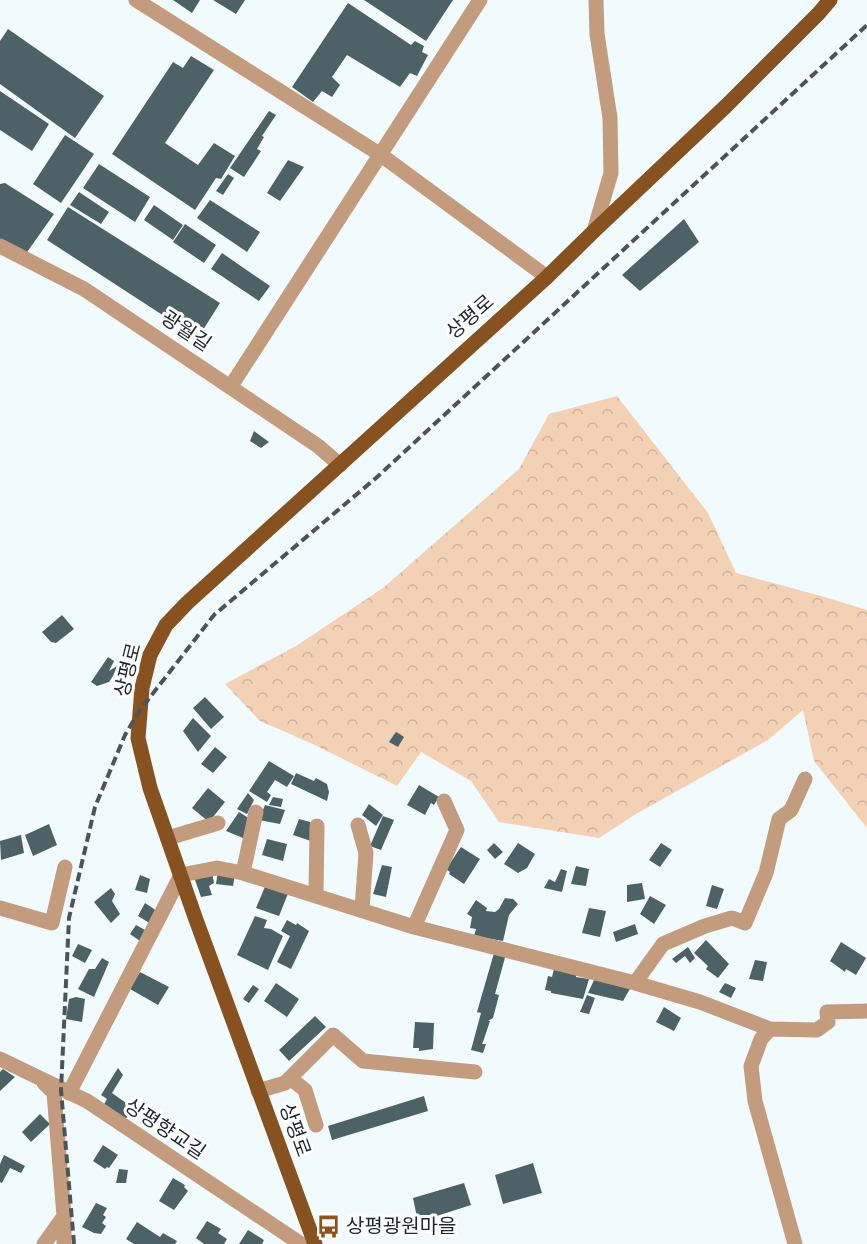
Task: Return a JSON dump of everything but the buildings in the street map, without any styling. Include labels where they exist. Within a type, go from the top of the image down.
[{"type":"main road","name":"상평로","points":[[315,1244],[150,788],[138,738],[142,688],[150,656],[166,625],[187,603],[448,364],[548,277],[726,106],[819,14],[830,0]]},
{"type":"street","points":[[136,0],[381,155],[548,277]]},
{"type":"street","points":[[231,386],[480,0]]},
{"type":"street","name":"상평로","points":[[594,231],[611,173],[610,118],[597,34],[597,0]]},
{"type":"street","name":"광월길","points":[[0,246],[84,289],[231,386],[318,446],[340,465]]},
{"type":"street","points":[[635,983],[663,944],[705,926],[732,918],[745,923],[766,873],[779,819],[791,810],[805,779]]},
{"type":"street","points":[[414,927],[457,830],[444,801]]},
{"type":"street","points":[[243,873],[256,812]]},
{"type":"street","points":[[168,838],[218,823]]},
{"type":"street","points":[[358,825],[366,853],[362,909]]},
{"type":"street","points":[[316,895],[317,826]]},
{"type":"street","points":[[0,908],[52,923],[65,867]]},
{"type":"street","points":[[69,1094],[181,875],[217,868],[243,873],[414,927],[635,983],[700,1002],[770,1029],[817,1030],[828,1022],[827,1011],[867,1011]]},
{"type":"street","points":[[770,1029],[761,1038],[751,1066],[755,1101],[795,1244]]},
{"type":"street","points":[[258,1091],[285,1083],[333,1035],[363,1061],[475,1072]]},
{"type":"street","name":"상평향교길","points":[[0,1059],[87,1101],[301,1244]]},
{"type":"street","points":[[39,1078],[54,1093],[64,1216],[64,1244]]},
{"type":"street","points":[[290,1078],[305,1090],[316,1125]]},
{"type":"street","points":[[44,1244],[64,1216]]},
{"type":"green space","points":[[617,396],[708,513],[736,573],[867,610],[867,828],[814,761],[803,710],[768,740],[636,814],[599,838],[499,822],[471,781],[421,752],[397,786],[315,745],[260,721],[225,684],[296,646],[383,588],[519,469],[549,414]]},
{"type":"railway","points":[[74,1244],[61,1090],[69,918],[95,807],[125,735],[140,710],[214,615],[376,478],[867,25]]},
{"type":"place","name":"상평광원마을","points":[[328,1226]]}]
